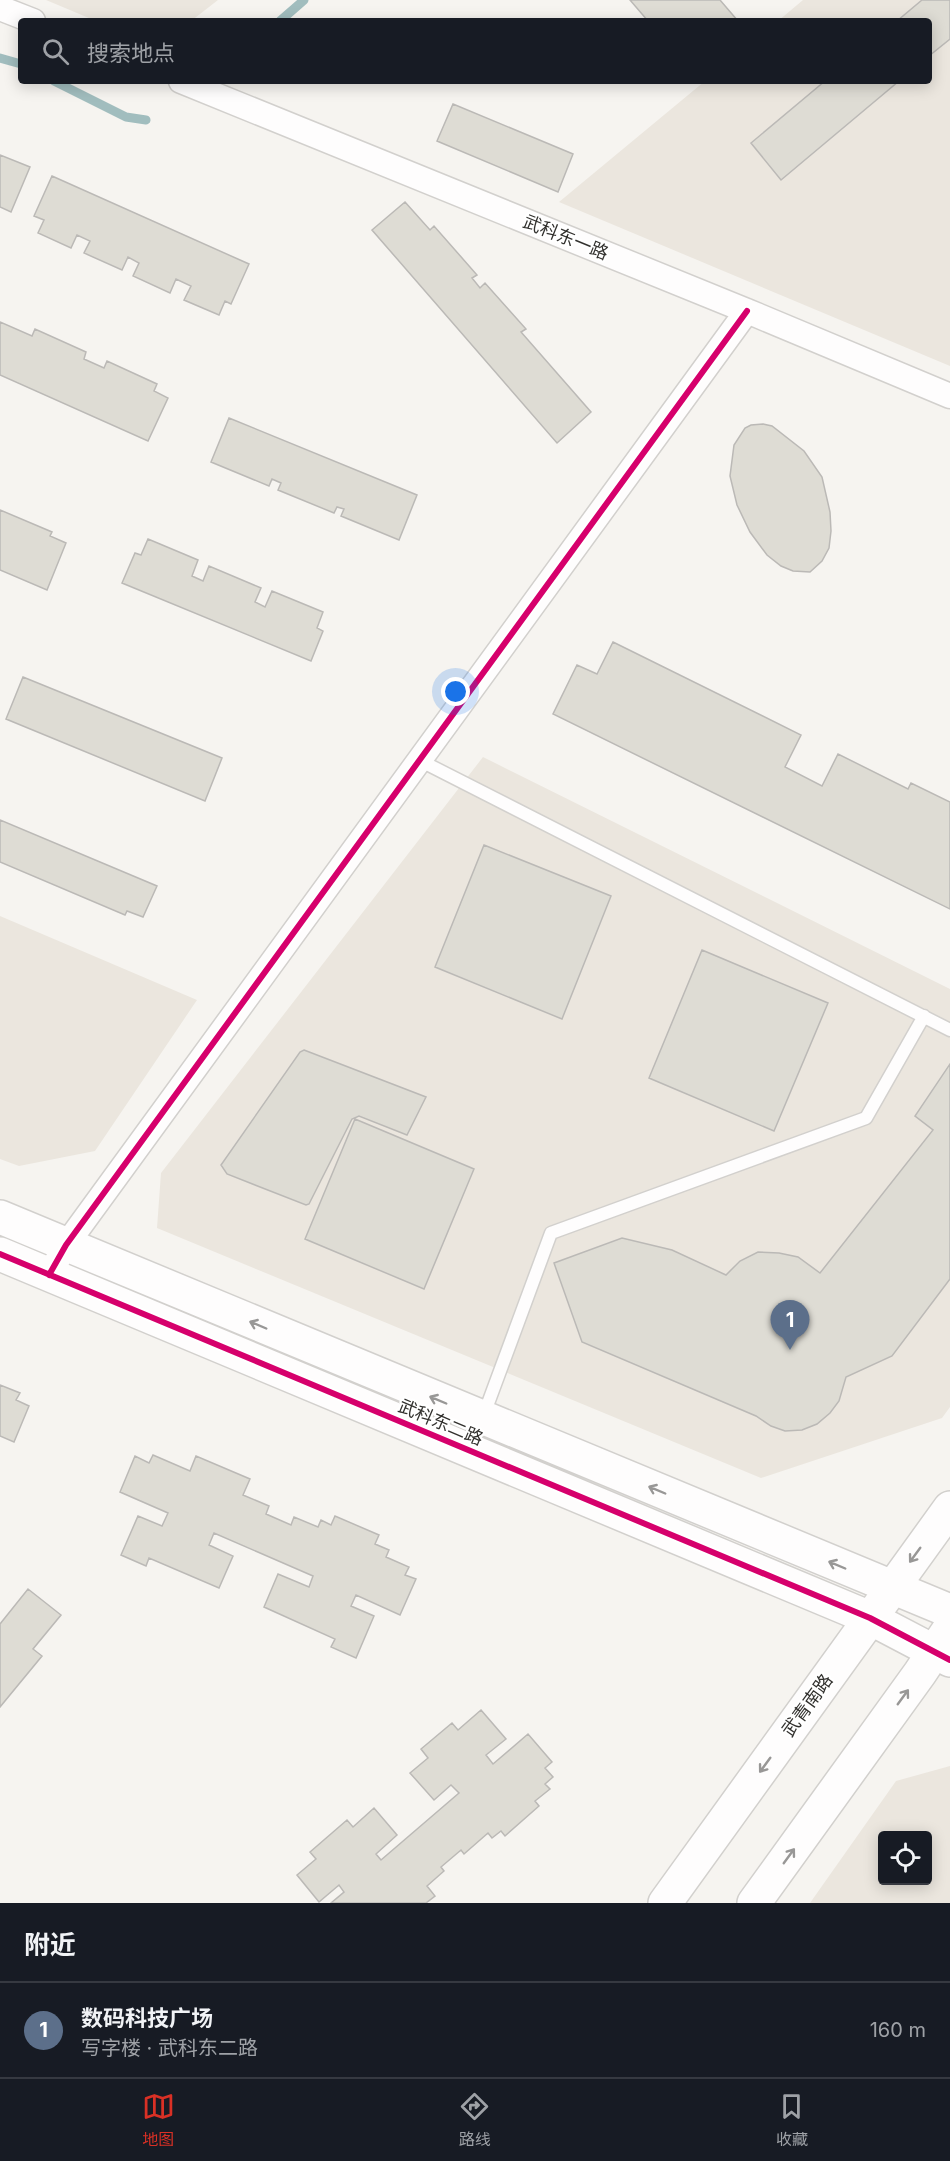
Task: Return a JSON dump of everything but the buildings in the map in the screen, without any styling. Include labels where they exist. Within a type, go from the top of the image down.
[{"type":"street","points":[[0,8],[25,18]]},
{"type":"street","name":"武科东一路","points":[[188,84],[950,396]]},
{"type":"street","points":[[49,1275],[66,1245],[747,311]]},
{"type":"street","name":"武科东二路","points":[[0,1217],[950,1611]]},
{"type":"street","name":"武科东二路","points":[[0,1254],[944,1647]]},
{"type":"street","name":"武青南路","points":[[665,1903],[950,1508]]},
{"type":"street","points":[[754,1903],[920,1673],[944,1647]]},
{"type":"lane","points":[[419,760],[950,1030]]},
{"type":"lane","points":[[482,1418],[551,1233],[866,1119],[924,1016]]},
{"type":"shaded area","points":[[46,0],[218,0],[195,18],[89,18]]},
{"type":"shaded area","points":[[803,0],[950,0],[950,366],[559,202],[701,84],[932,84],[932,18],[782,18]]},
{"type":"shaded area","points":[[483,757],[950,989],[950,1407],[942,1418],[761,1478],[157,1228],[161,1173]]},
{"type":"shaded area","points":[[0,916],[197,1000],[95,1151],[19,1166],[0,1159]]},
{"type":"shaded area","points":[[950,1766],[950,1903],[810,1903],[896,1781]]},
{"type":"waterway","points":[[283,18],[304,0]]},
{"type":"waterway","points":[[0,58],[18,63]]},
{"type":"waterway","points":[[60,84],[126,117],[146,120]]},
{"type":"cycle path","points":[[49,1275],[66,1245],[747,311]]},
{"type":"cycle path","points":[[0,1254],[870,1618],[950,1660]]},
{"type":"place","name":"数码科技广场","points":[[790,1350]]}]
